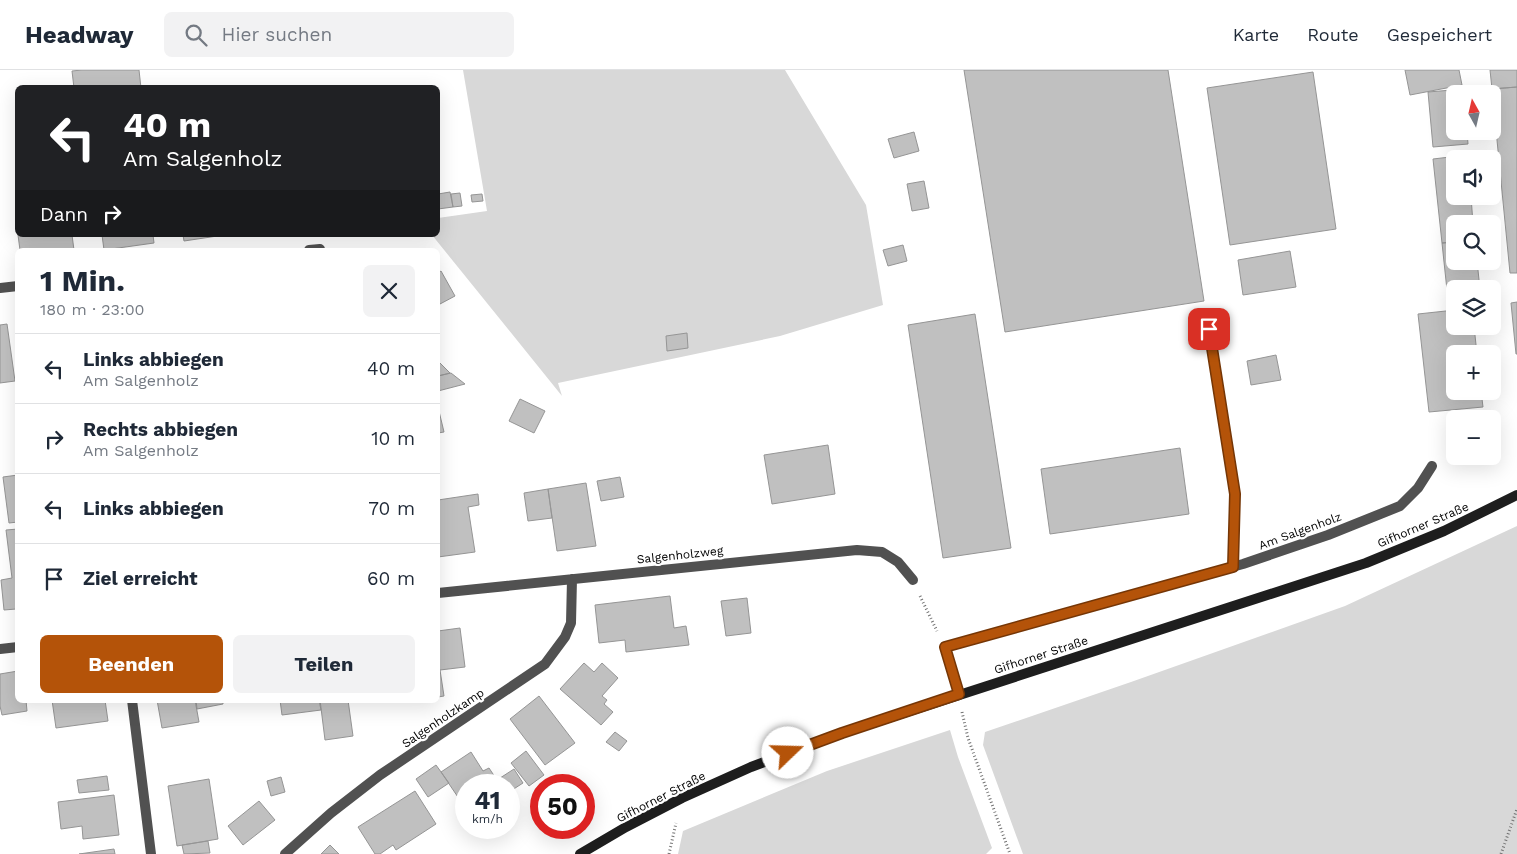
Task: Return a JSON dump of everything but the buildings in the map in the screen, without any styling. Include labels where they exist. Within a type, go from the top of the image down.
[{"type":"main road","name":"Gifhorner Straße","points":[[580,854],[626,827],[682,798],[751,767],[833,736],[959,694],[1358,566],[1444,531],[1517,495]]},
{"type":"street","points":[[0,288],[15,286]]},
{"type":"street","points":[[1209,329],[1235,494],[1233,567]]},
{"type":"street","name":"Am Salgenholz","points":[[945,647],[1233,567],[1328,535],[1400,506],[1418,488],[1432,466]]},
{"type":"street","name":"Salgenholzweg","points":[[440,593],[857,550],[882,552],[898,562],[913,580]]},
{"type":"street","name":"Salgenholzkamp","points":[[285,854],[331,813],[380,775],[545,664],[565,637],[571,623],[572,579]]},
{"type":"street","points":[[0,649],[15,646]]},
{"type":"street","points":[[945,647],[959,694]]},
{"type":"street","points":[[132,703],[152,854]]},
{"type":"path","points":[[913,580],[945,647]]},
{"type":"path","points":[[959,694],[968,738],[1010,854]]},
{"type":"path","points":[[669,854],[682,798]]},
{"type":"path","points":[[1501,854],[1517,809]]},
{"type":"shaded area","points":[[463,70],[785,70],[866,205],[883,305],[780,336],[558,383],[562,396],[434,237],[440,237],[440,218],[487,211]]},
{"type":"shaded area","points":[[1517,526],[1517,854],[1023,854],[983,745],[985,732],[1345,606]]},
{"type":"shaded area","points":[[950,730],[958,757],[992,848],[986,854],[678,854],[683,831],[827,771]]},
{"type":"route","points":[[788,753],[959,694],[945,647],[1233,567],[1235,494],[1209,329]]}]
